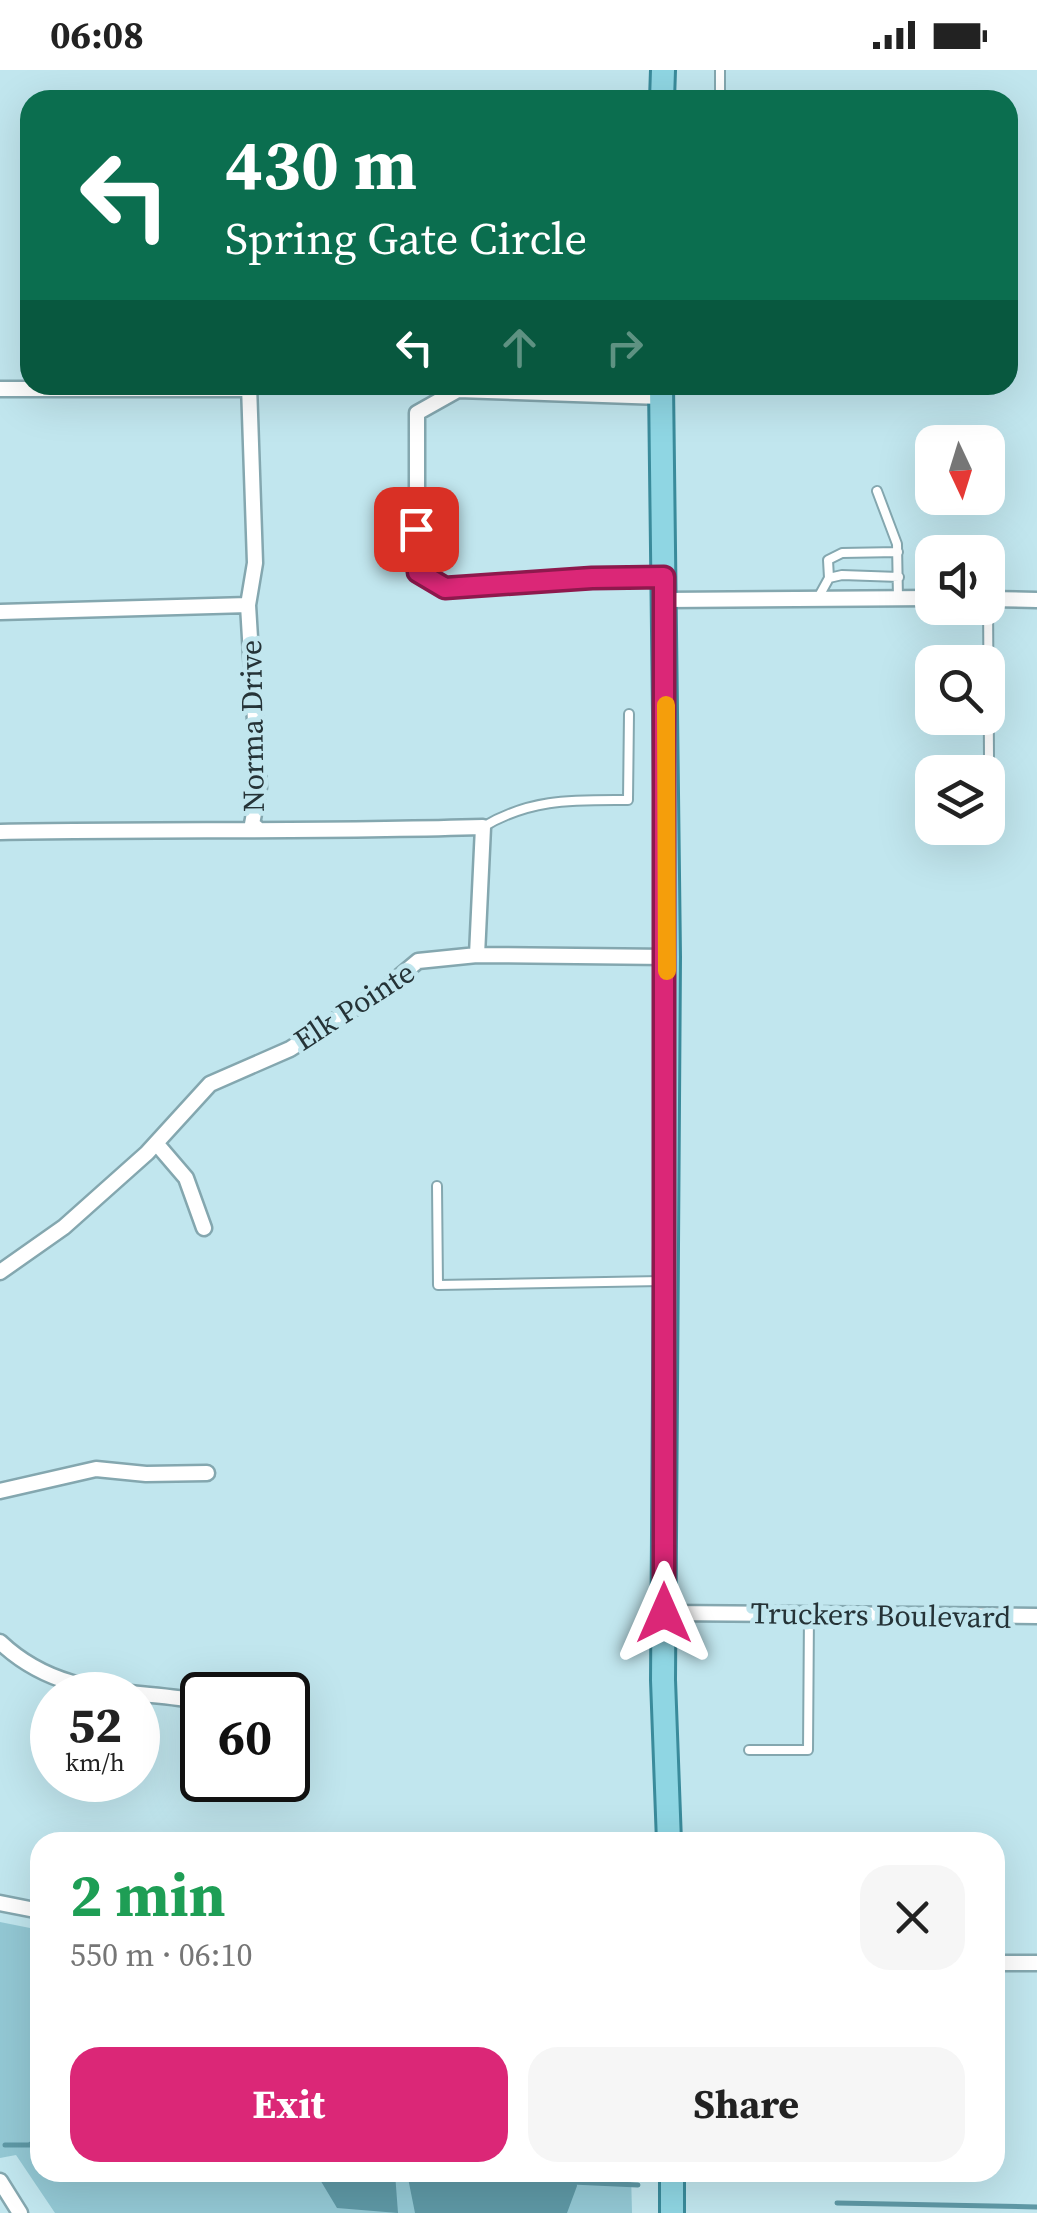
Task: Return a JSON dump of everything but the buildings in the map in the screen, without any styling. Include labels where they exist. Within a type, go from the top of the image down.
[{"type":"main road","points":[[661,395],[668,957],[664,1613],[669,1832]]},
{"type":"main road","points":[[672,2182],[672,2213]]},
{"type":"street","name":"Norma Drive","points":[[249,395],[255,563],[248,604],[259,735],[259,787],[252,824],[266,831],[337,832],[482,826]]},
{"type":"street","points":[[449,395],[416,413],[418,572],[445,588],[592,578],[665,588],[818,598],[915,598]]},
{"type":"street","points":[[1005,599],[1037,600]]},
{"type":"street","points":[[0,612],[175,610],[248,604]]},
{"type":"street","points":[[478,954],[482,826]]},
{"type":"street","points":[[0,832],[170,833],[257,828]]},
{"type":"street","name":"Elk Pointe","points":[[0,1272],[30,1254],[94,1200],[156,1143],[210,1084],[290,1049],[387,986],[418,961],[478,954],[668,957]]},
{"type":"street","points":[[156,1143],[186,1178],[204,1228]]},
{"type":"street","points":[[0,1491],[96,1469],[146,1474],[206,1472]]},
{"type":"street","name":"Truckers Boulevard","points":[[664,1613],[1037,1616]]},
{"type":"street","points":[[0,1642],[40,1674],[65,1684],[180,1698]]},
{"type":"street","points":[[0,1903],[30,1910]]},
{"type":"street","points":[[1005,1963],[1037,1963]]},
{"type":"street","points":[[0,2181],[20,2213]]},
{"type":"lane","points":[[877,491],[898,552],[898,598]]},
{"type":"lane","points":[[818,598],[829,578],[828,560],[842,553],[898,552]]},
{"type":"lane","points":[[829,578],[899,577]]},
{"type":"lane","points":[[988,625],[989,755]]},
{"type":"lane","points":[[482,826],[514,808],[566,800],[628,800],[630,714]]},
{"type":"lane","points":[[437,1186],[438,1285],[665,1280]]},
{"type":"lane","points":[[749,1750],[808,1750],[809,1614]]},
{"type":"shaded area","points":[[0,1922],[30,1928],[30,2176],[16,2155],[0,2158]]},
{"type":"shaded area","points":[[34,2182],[631,2182],[632,2213],[55,2213]]},
{"type":"shaded area","points":[[321,2182],[396,2182],[398,2213],[337,2208]]},
{"type":"shaded area","points":[[409,2182],[576,2182],[567,2213],[415,2213]]},
{"type":"waterway","points":[[5,2145],[30,2144]]},
{"type":"waterway","points":[[572,2182],[638,2185]]},
{"type":"waterway","points":[[837,2203],[1037,2207]]},
{"type":"slow traffic","points":[[666,705],[667,971]]},
{"type":"route","points":[[416,529],[418,572],[445,588],[664,577],[668,957],[664,1613]]}]
